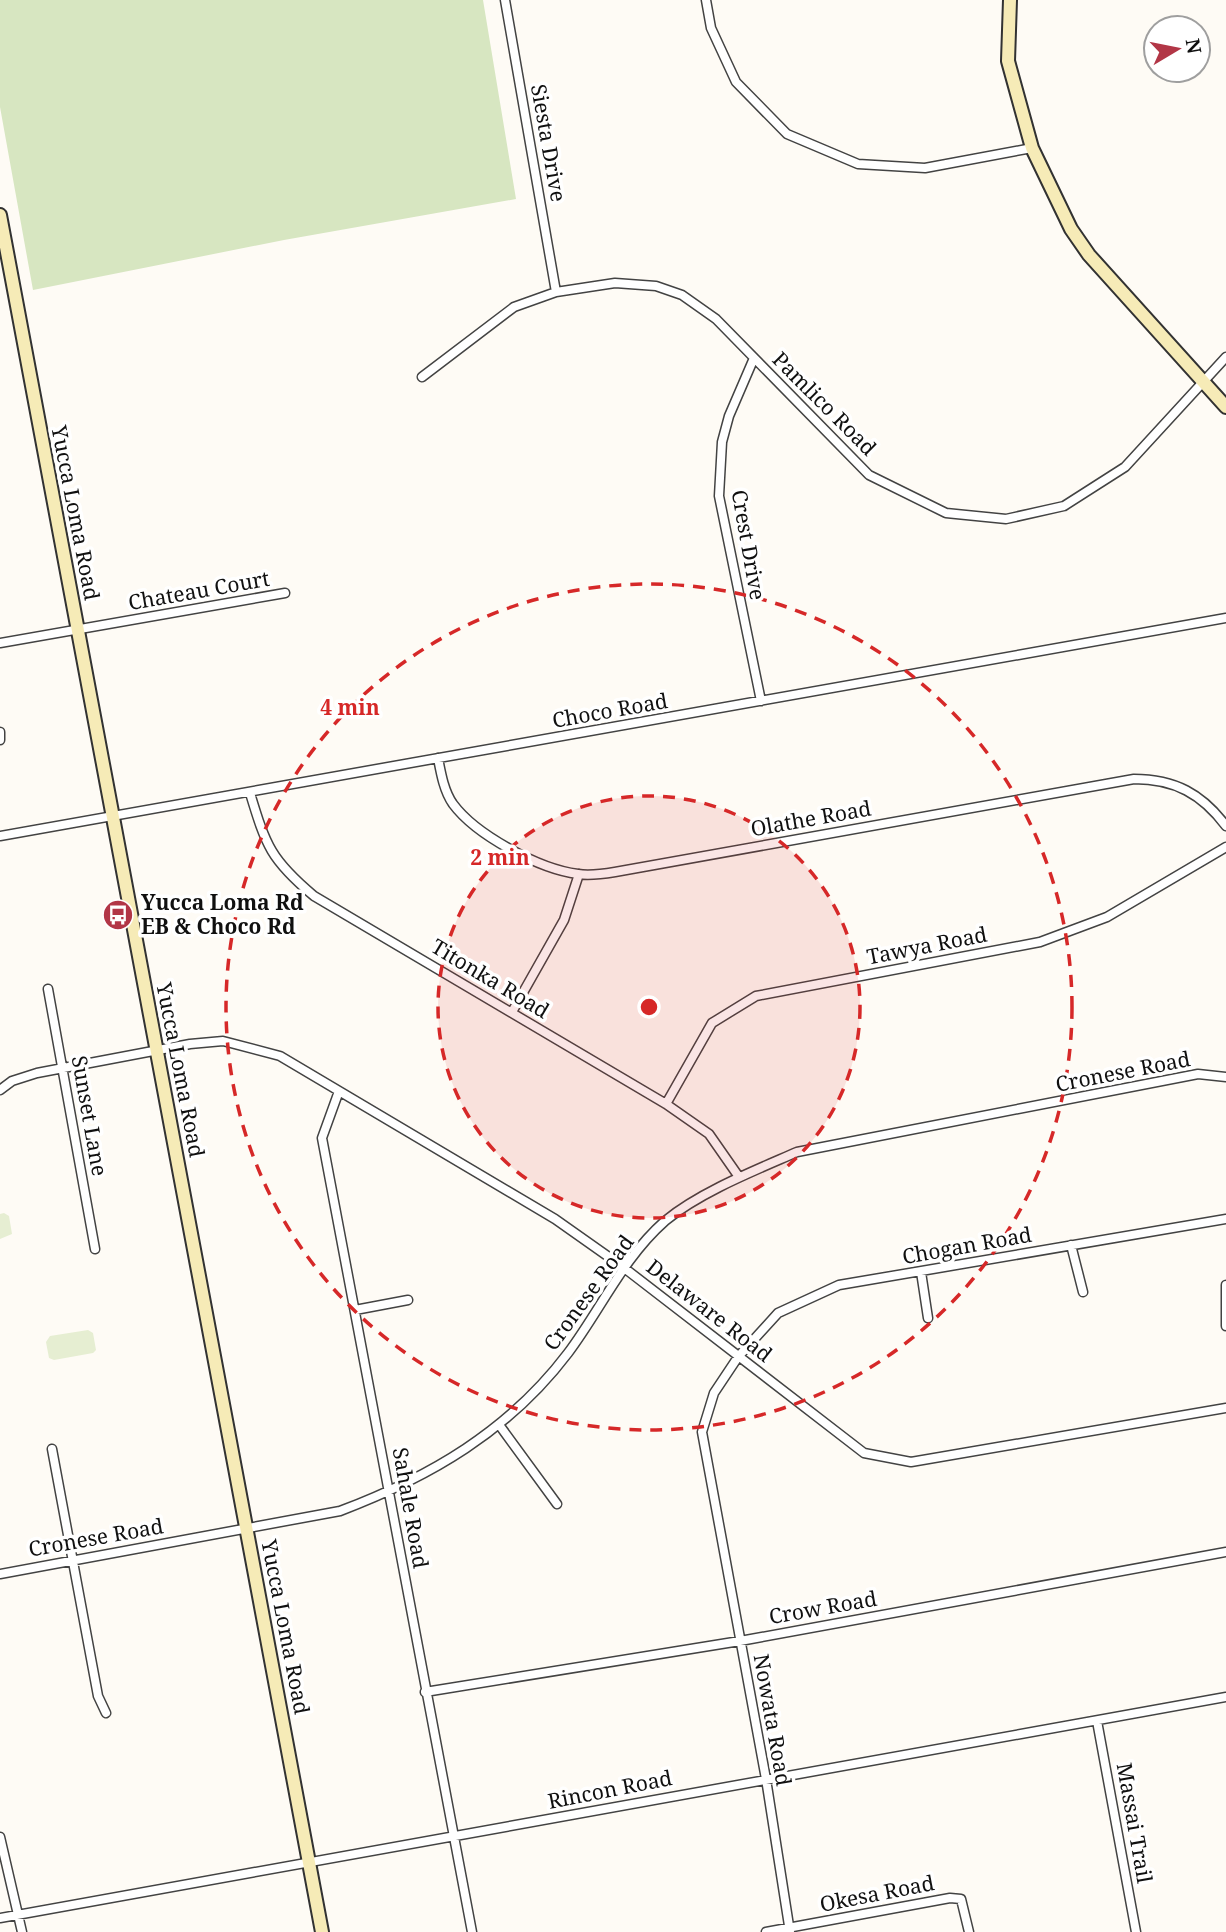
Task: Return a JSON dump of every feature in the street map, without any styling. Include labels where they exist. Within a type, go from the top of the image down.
[{"type":"main road","points":[[1010,0],[1008,61],[1032,148],[1071,229],[1089,255],[1226,407]]},
{"type":"main road","name":"Yucca Loma Road","points":[[0,215],[323,1932]]},
{"type":"street","name":"Siesta Drive","points":[[505,0],[556,292]]},
{"type":"street","points":[[706,0],[711,28],[736,82],[788,134],[858,164],[925,168],[1032,148]]},
{"type":"street","name":"Pamlico Road","points":[[422,377],[514,307],[556,292],[615,283],[656,286],[682,295],[716,319],[869,475],[946,513],[1006,519],[1064,506],[1125,467],[1226,357]]},
{"type":"street","name":"Crest Drive","points":[[754,358],[729,416],[722,442],[719,496],[761,701]]},
{"type":"street","name":"Chateau Court","points":[[0,643],[285,593]]},
{"type":"street","name":"Choco Road","points":[[0,836],[1226,618]]},
{"type":"street","points":[[0,732],[0,740]]},
{"type":"street","name":"Olathe Road","points":[[438,758],[444,786],[452,803],[468,821],[529,858],[558,870],[579,874],[615,872],[1134,779],[1167,782],[1193,792],[1226,826]]},
{"type":"street","name":"Titonka Road","points":[[250,793],[264,842],[282,869],[306,889],[666,1104],[709,1134],[739,1177]]},
{"type":"street","name":"Tawya Road","points":[[666,1104],[712,1023],[757,996],[1040,942],[1108,917],[1226,847]]},
{"type":"street","points":[[512,1012],[564,920],[579,874]]},
{"type":"street","name":"Sunset Lane","points":[[48,989],[94,1249]]},
{"type":"street","name":"Delaware Road","points":[[0,1090],[12,1082],[62,1068],[223,1041],[280,1056],[555,1219],[623,1267],[864,1453],[911,1462],[1226,1408]]},
{"type":"street","name":"Cronese Road","points":[[0,1574],[340,1511],[389,1492],[448,1463],[523,1406],[569,1353],[623,1267],[666,1221],[739,1177],[797,1152],[1198,1074],[1226,1077]]},
{"type":"street","name":"Sahale Road","points":[[339,1091],[322,1138],[472,1932]]},
{"type":"street","name":"Chogan Road","points":[[738,1357],[778,1313],[839,1285],[1226,1219]]},
{"type":"street","points":[[1071,1244],[1083,1292]]},
{"type":"street","points":[[921,1272],[928,1318]]},
{"type":"street","points":[[1226,1285],[1226,1326]]},
{"type":"street","points":[[355,1310],[408,1300]]},
{"type":"street","name":"Nowata Road","points":[[738,1357],[714,1393],[702,1432],[766,1779],[789,1930]]},
{"type":"street","points":[[500,1426],[557,1504]]},
{"type":"street","points":[[52,1448],[98,1696],[106,1713]]},
{"type":"street","name":"Crow Road","points":[[425,1692],[740,1641],[1226,1552]]},
{"type":"street","name":"Rincon Road","points":[[0,1918],[1226,1697]]},
{"type":"street","name":"Massai Trail","points":[[1097,1721],[1136,1932]]},
{"type":"street","points":[[0,1837],[22,1932]]},
{"type":"street","name":"Okesa Road","points":[[766,1932],[789,1930],[950,1898],[961,1899],[969,1932]]},
{"type":"green space","points":[[0,0],[483,0],[516,199],[284,240],[33,290],[0,107]]},
{"type":"green space","points":[[0,1214],[9,1216],[12,1234],[0,1239]]},
{"type":"green space","points":[[88,1330],[93,1333],[96,1350],[93,1353],[54,1360],[49,1358],[46,1342],[50,1336]]},
{"type":"place","name":"Yucca Loma Rd EB & Choco Rd","points":[[118,915]]}]
